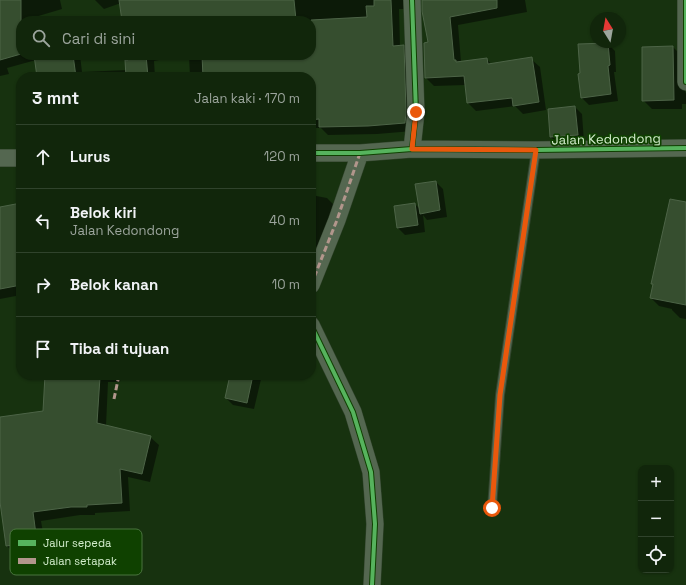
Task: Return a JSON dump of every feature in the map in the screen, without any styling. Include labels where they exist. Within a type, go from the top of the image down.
[{"type":"street","points":[[412,0],[416,112],[412,149]]},
{"type":"street","points":[[686,0],[686,82]]},
{"type":"street","name":"Jalan Kedondong","points":[[316,153],[360,153],[412,149],[536,150],[686,148]]},
{"type":"street","points":[[316,272],[337,220],[360,153]]},
{"type":"street","points":[[0,158],[16,158]]},
{"type":"street","points":[[316,335],[353,412],[371,472],[375,524],[372,585]]},
{"type":"lane","points":[[492,508],[500,395],[536,150]]},
{"type":"building","points":[[0,0],[21,0],[21,16],[16,16],[16,55],[0,60]]},
{"type":"building","points":[[119,0],[294,0],[296,16],[121,16]]},
{"type":"building","points":[[374,0],[391,0],[393,46],[404,45],[405,123],[368,126],[319,127],[319,119],[316,119],[316,72],[203,72],[202,60],[316,60],[316,20],[367,17],[366,6],[374,6]]},
{"type":"building","points":[[422,0],[497,0],[497,8],[450,17],[454,60],[456,60],[456,62],[487,58],[488,64],[532,57],[539,102],[513,106],[512,98],[467,103],[464,76],[425,78],[424,43],[428,42],[422,11]]},
{"type":"building","points":[[578,44],[590,44],[590,48],[608,48],[610,65],[608,66],[611,94],[581,98],[578,74],[580,73]]},
{"type":"building","points":[[673,46],[674,100],[642,101],[642,47]]},
{"type":"building","points":[[35,60],[74,60],[75,72],[36,72]]},
{"type":"building","points":[[125,60],[146,60],[148,72],[126,72]]},
{"type":"building","points":[[575,106],[578,135],[550,137],[548,109]]},
{"type":"building","points":[[436,181],[440,210],[420,214],[415,184]]},
{"type":"building","points":[[670,199],[686,202],[686,305],[650,298],[653,284],[651,284]]},
{"type":"building","points":[[415,203],[418,225],[397,228],[394,206]]},
{"type":"building","points":[[16,204],[16,286],[0,289],[0,207]]},
{"type":"building","points":[[45,380],[100,380],[97,423],[151,436],[142,474],[120,469],[122,503],[87,505],[87,507],[71,507],[33,512],[35,529],[10,529],[10,545],[6,546],[0,502],[0,417],[43,411]]},
{"type":"building","points":[[229,380],[252,380],[247,403],[225,398]]},
{"type":"marked path","points":[[316,272],[337,220],[360,153]]},
{"type":"marked path","points":[[114,399],[118,380]]},
{"type":"cycle path","points":[[412,0],[416,112],[412,149]]},
{"type":"cycle path","points":[[686,0],[686,82]]},
{"type":"cycle path","points":[[316,153],[360,153],[412,149],[536,150],[686,148]]},
{"type":"cycle path","points":[[316,335],[353,412],[371,472],[375,524],[372,585]]},
{"type":"route","points":[[416,112],[412,149],[536,150],[500,395],[492,508]]}]
